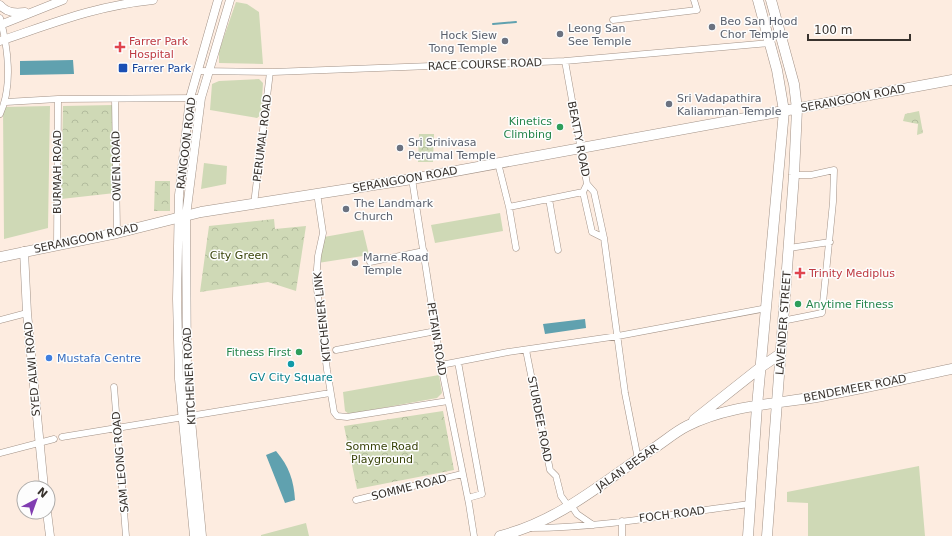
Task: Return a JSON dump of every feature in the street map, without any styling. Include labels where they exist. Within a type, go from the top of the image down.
[{"type":"main road","name":"LAVENDER STREET","points":[[748,536],[757,406],[784,111],[777,70],[758,0]]},
{"type":"main road","name":"LAVENDER STREET","points":[[767,536],[794,175],[797,109],[794,84],[771,0]]},
{"type":"main road","name":"SERANGOON ROAD","points":[[0,257],[57,244],[117,233],[182,217],[317,193],[412,179],[952,80]]},
{"type":"main road","points":[[687,426],[761,367],[780,354]]},
{"type":"main road","name":"BENDEMEER ROAD","points":[[757,406],[850,391],[952,369]]},
{"type":"main road","name":"JALAN BESAR","points":[[500,536],[527,528],[570,506],[638,458],[687,426],[732,410],[757,406]]},
{"type":"street","points":[[0,114],[6,102],[7,79],[1,23],[63,0]]},
{"type":"street","points":[[2,41],[60,19],[122,2],[153,0]]},
{"type":"street","name":"RANGOON ROAD","points":[[182,217],[180,179],[190,98],[218,0]]},
{"type":"street","name":"RANGOON ROAD","points":[[182,217],[201,98],[207,72],[230,0]]},
{"type":"street","points":[[613,20],[697,10],[694,0]]},
{"type":"street","points":[[0,5],[5,10],[14,13],[32,11]]},
{"type":"street","name":"RACE COURSE ROAD","points":[[198,71],[270,72],[565,61],[770,43]]},
{"type":"street","name":"BEATTY ROAD","points":[[565,61],[587,184],[594,192],[604,238],[625,393],[638,458]]},
{"type":"street","name":"PERUMAL ROAD","points":[[254,204],[270,72]]},
{"type":"street","points":[[6,102],[58,99],[201,98]]},
{"type":"street","name":"BURMAH ROAD","points":[[57,244],[58,99]]},
{"type":"street","name":"OWEN ROAD","points":[[115,99],[117,233]]},
{"type":"street","points":[[498,163],[509,207],[516,248]]},
{"type":"street","points":[[782,321],[822,313],[830,242],[834,170],[811,175],[794,175]]},
{"type":"street","name":"PETAIN ROAD","points":[[412,179],[441,365],[468,498],[474,536]]},
{"type":"street","points":[[509,207],[583,192],[587,184]]},
{"type":"street","name":"BEATTY ROAD","points":[[583,192],[592,234],[604,238]]},
{"type":"street","name":"KITCHENER LINK","points":[[317,193],[323,233],[318,256],[316,281],[330,393],[334,412],[337,416],[341,417],[448,401]]},
{"type":"street","points":[[549,199],[558,250]]},
{"type":"street","name":"KITCHENER ROAD","points":[[182,217],[186,417],[194,536]]},
{"type":"street","points":[[788,248],[830,242]]},
{"type":"street","name":"SYED ALWI ROAD","points":[[24,251],[27,312],[38,442],[43,480]]},
{"type":"street","points":[[370,262],[424,251]]},
{"type":"street","points":[[441,365],[618,336],[767,308]]},
{"type":"street","points":[[0,320],[27,312]]},
{"type":"street","points":[[336,350],[436,331]]},
{"type":"street","name":"STURDEE ROAD","points":[[526,350],[550,470],[556,476],[561,496],[570,506]]},
{"type":"street","name":"PETAIN ROAD","points":[[458,362],[482,494],[468,498]]},
{"type":"street","name":"SAM LEONG ROAD","points":[[114,387],[126,536]]},
{"type":"street","points":[[62,437],[330,393]]},
{"type":"street","name":"KITCHENER ROAD","points":[[186,417],[202,536]]},
{"type":"street","points":[[0,453],[54,439]]},
{"type":"street","name":"SOMME ROAD","points":[[356,500],[462,474]]},
{"type":"street","name":"FOCH ROAD","points":[[527,528],[561,528],[594,525],[750,504]]},
{"type":"street","points":[[570,506],[577,514],[594,525]]},
{"type":"street","points":[[48,520],[50,536]]},
{"type":"street","points":[[622,521],[622,536]]},
{"type":"green space","points":[[236,2],[247,4],[259,12],[263,64],[219,63],[219,51]]},
{"type":"green space","points":[[259,79],[263,83],[261,115],[257,118],[210,110],[212,84],[219,81]]},
{"type":"green space","points":[[114,105],[115,193],[61,199],[63,106]]},
{"type":"green space","points":[[50,106],[48,228],[4,239],[3,107]]},
{"type":"green space","points":[[919,111],[923,133],[917,135],[918,124],[903,121],[905,114]]},
{"type":"green space","points":[[419,134],[434,134],[433,162],[418,162]]},
{"type":"green space","points":[[204,163],[227,166],[226,184],[201,189]]},
{"type":"green space","points":[[155,181],[170,181],[170,211],[154,211]]},
{"type":"green space","points":[[500,213],[503,231],[435,243],[431,225]]},
{"type":"green space","name":"City Green","points":[[274,219],[275,229],[306,226],[296,291],[268,282],[200,292],[209,226]]},
{"type":"green space","points":[[363,230],[369,255],[318,263],[324,237]]},
{"type":"green space","points":[[439,375],[442,393],[437,398],[349,414],[345,411],[343,392]]},
{"type":"green space","name":"Somme Road Playground","points":[[443,411],[454,470],[357,489],[344,426]]},
{"type":"green space","points":[[919,466],[925,536],[808,536],[808,503],[787,502],[787,492]]},
{"type":"green space","points":[[306,523],[309,536],[261,536],[261,535]]},
{"type":"water","points":[[73,60],[74,74],[20,75],[20,61]]},
{"type":"water","points":[[585,319],[586,328],[545,334],[543,324]]},
{"type":"water","points":[[276,451],[290,474],[293,486],[295,500],[285,503],[266,455]]},
{"type":"waterway","points":[[493,24],[516,22]]},
{"type":"place","name":"Beo San Hood Chor Temple","points":[[712,27]]},
{"type":"place","name":"Leong San See Temple","points":[[560,34]]},
{"type":"place","name":"Hock Siew Tong Temple","points":[[505,41]]},
{"type":"place","name":"Farrer Park Hospital","points":[[120,47]]},
{"type":"place","name":"Farrer Park","points":[[123,68]]},
{"type":"place","name":"Sri Vadapathira Kaliamman Temple","points":[[669,104]]},
{"type":"place","name":"Kinetics Climbing","points":[[560,127]]},
{"type":"place","name":"Sri Srinivasa Perumal Temple","points":[[400,148]]},
{"type":"place","name":"The Landmark Church","points":[[346,209]]},
{"type":"place","name":"Marne Road Temple","points":[[355,263]]},
{"type":"place","name":"Trinity Mediplus","points":[[800,273]]},
{"type":"place","name":"Anytime Fitness","points":[[798,304]]},
{"type":"place","name":"Fitness First","points":[[299,352]]},
{"type":"place","name":"Mustafa Centre","points":[[49,358]]},
{"type":"place","name":"GV City Square","points":[[291,364]]}]
